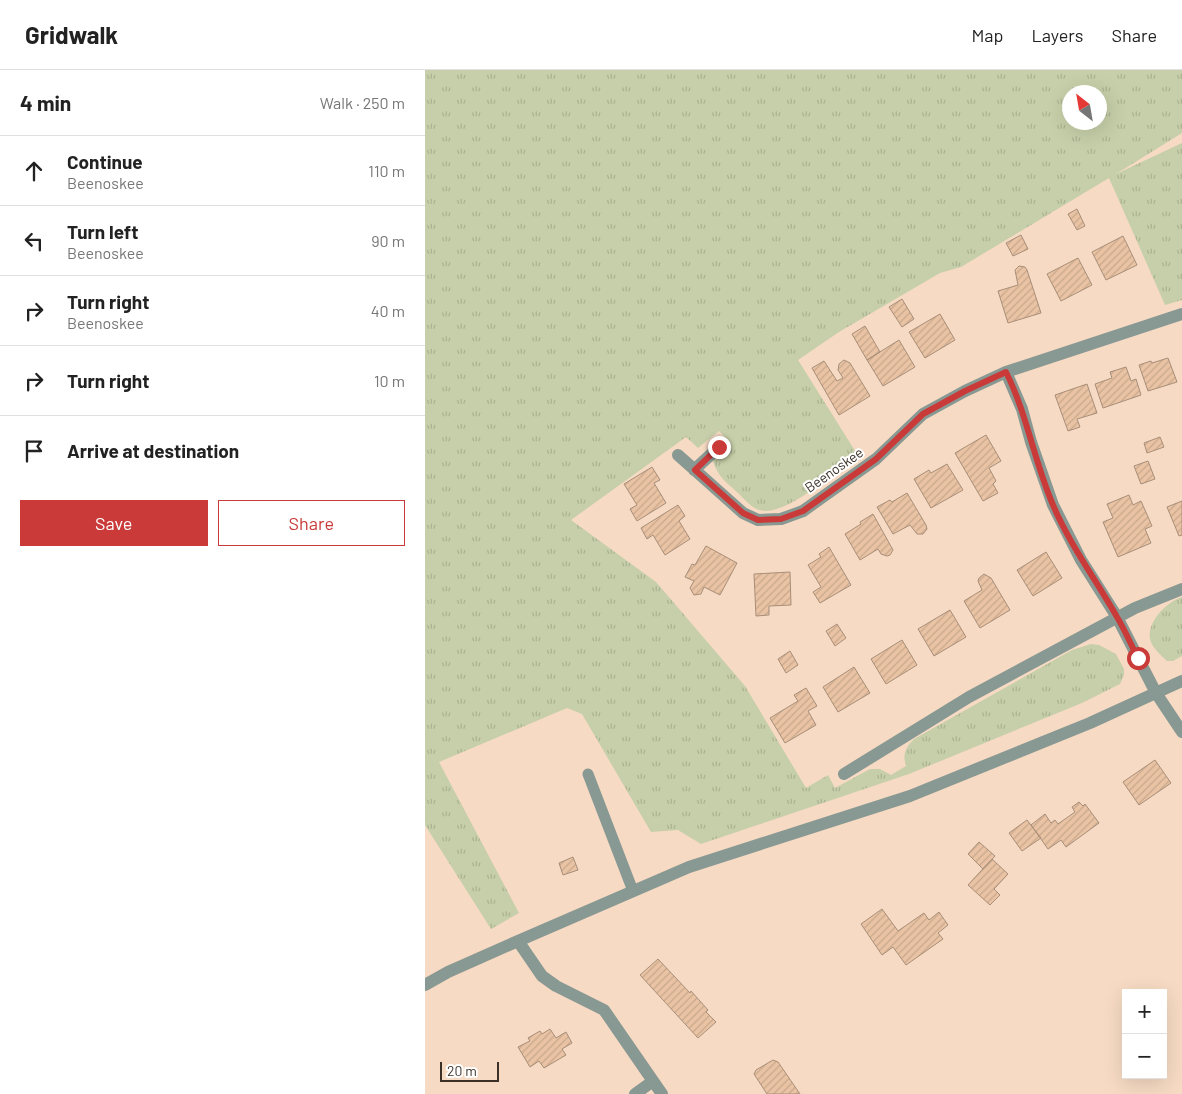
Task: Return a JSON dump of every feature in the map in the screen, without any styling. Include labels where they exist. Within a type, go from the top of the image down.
[{"type":"street","name":"Beenoskee","points":[[678,455],[743,513],[758,520],[781,519],[803,511],[876,459],[923,414],[965,391],[1006,372],[1182,314]]},
{"type":"street","points":[[1006,372],[1022,409],[1053,506],[1081,560],[1117,617],[1155,693],[1182,732]]},
{"type":"street","points":[[695,470],[719,447]]},
{"type":"street","points":[[844,774],[969,697],[1117,617],[1182,589]]},
{"type":"street","points":[[425,985],[448,972],[689,867],[910,796],[1081,726],[1182,681]]},
{"type":"street","points":[[518,941],[542,976],[556,986],[604,1010],[662,1094]]},
{"type":"street","points":[[635,1094],[653,1081]]},
{"type":"lane","points":[[588,774],[633,891]]},
{"type":"green space","points":[[425,70],[1182,70],[1182,133],[1116,174],[1182,143],[1182,300],[1165,305],[1109,178],[961,267],[940,273],[839,332],[798,360],[857,454],[811,491],[783,507],[770,511],[759,510],[753,507],[723,479],[715,467],[713,461],[731,443],[719,431],[698,448],[686,437],[571,520],[656,582],[745,686],[806,788],[828,775],[835,788],[870,769],[880,769],[891,775],[906,766],[905,751],[914,739],[1072,650],[1091,644],[1099,645],[1116,654],[1124,669],[1124,675],[1120,684],[1082,703],[909,774],[701,844],[678,830],[651,832],[582,714],[567,708],[439,762],[519,913],[491,929],[425,825]]},
{"type":"green space","points":[[1182,597],[1182,656],[1173,661],[1167,661],[1153,645],[1150,639],[1150,632],[1159,613],[1170,603]]},
{"type":"building","points":[[1077,209],[1085,226],[1077,230],[1068,214]]},
{"type":"building","points":[[1021,235],[1028,249],[1013,256],[1006,243]]},
{"type":"building","points":[[1123,236],[1137,265],[1106,280],[1092,252]]},
{"type":"building","points":[[1078,258],[1092,285],[1061,301],[1047,274]]},
{"type":"building","points":[[1019,266],[1025,267],[1027,270],[1041,313],[1008,323],[998,291],[1018,285],[1015,270]]},
{"type":"building","points":[[902,299],[914,319],[902,327],[889,307]]},
{"type":"building","points":[[940,314],[955,340],[925,358],[909,332]]},
{"type":"building","points":[[865,326],[880,352],[867,360],[852,334]]},
{"type":"building","points":[[899,340],[915,367],[883,386],[867,360]]},
{"type":"building","points":[[1168,358],[1177,382],[1148,391],[1139,365]]},
{"type":"building","points":[[844,360],[850,363],[870,396],[839,415],[812,368],[824,361],[837,381],[843,378],[838,370],[839,364]]},
{"type":"building","points":[[1126,367],[1131,381],[1136,379],[1141,395],[1103,408],[1095,384],[1112,378],[1110,372]]},
{"type":"building","points":[[1087,384],[1097,413],[1077,419],[1080,427],[1068,431],[1055,395]]},
{"type":"building","points":[[986,435],[1001,461],[989,468],[996,481],[993,484],[998,493],[983,501],[955,453]]},
{"type":"building","points":[[1160,437],[1164,447],[1147,453],[1144,443]]},
{"type":"building","points":[[1148,461],[1155,479],[1141,484],[1134,466]]},
{"type":"building","points":[[947,464],[963,490],[931,508],[914,479],[929,470],[931,473]]},
{"type":"building","points":[[652,467],[660,480],[654,483],[666,503],[637,521],[630,509],[637,505],[624,484]]},
{"type":"building","points":[[907,493],[926,525],[927,529],[923,534],[917,534],[910,525],[893,534],[877,507],[890,500],[892,502]]},
{"type":"building","points":[[1129,495],[1133,505],[1141,501],[1152,526],[1145,529],[1151,543],[1118,557],[1103,522],[1113,518],[1107,504]]},
{"type":"building","points":[[1182,501],[1182,535],[1179,536],[1167,507]]},
{"type":"building","points":[[678,505],[685,516],[679,521],[690,539],[665,555],[653,535],[647,539],[641,528]]},
{"type":"building","points":[[873,514],[893,550],[887,556],[881,554],[878,549],[860,560],[845,534]]},
{"type":"building","points":[[706,546],[737,563],[720,595],[704,587],[701,594],[694,595],[690,588],[694,581],[685,577],[692,564],[695,565]]},
{"type":"building","points":[[829,547],[851,585],[820,603],[813,592],[821,587],[808,565],[821,557],[819,554]]},
{"type":"building","points":[[1046,552],[1062,578],[1033,596],[1017,570]]},
{"type":"building","points":[[790,572],[791,605],[769,606],[769,615],[756,616],[754,574]]},
{"type":"building","points":[[984,574],[991,578],[1010,610],[980,628],[964,601],[982,590],[978,581]]},
{"type":"building","points":[[950,610],[966,637],[934,656],[918,629]]},
{"type":"building","points":[[837,624],[846,638],[835,646],[826,631]]},
{"type":"building","points":[[902,640],[917,665],[886,684],[871,659]]},
{"type":"building","points":[[790,651],[798,665],[786,673],[778,659]]},
{"type":"building","points":[[854,667],[870,693],[838,712],[823,687]]},
{"type":"building","points":[[806,688],[817,706],[808,711],[816,725],[785,743],[770,718],[798,701],[794,695]]},
{"type":"building","points":[[1155,760],[1171,783],[1139,805],[1123,782]]},
{"type":"building","points":[[1079,802],[1083,806],[1085,804],[1099,823],[1066,847],[1061,840],[1048,849],[1031,825],[1045,814],[1051,823],[1055,820],[1058,824],[1075,812],[1072,807]]},
{"type":"building","points":[[1027,820],[1041,838],[1022,851],[1009,833]]},
{"type":"building","points":[[979,842],[995,856],[983,869],[968,854]]},
{"type":"building","points":[[573,857],[578,870],[563,875],[559,863]]},
{"type":"building","points":[[992,859],[1008,874],[994,889],[1000,895],[990,905],[968,885]]},
{"type":"building","points":[[882,909],[898,931],[924,913],[929,920],[939,912],[948,925],[938,933],[943,939],[906,965],[893,947],[882,955],[861,924]]},
{"type":"building","points":[[658,959],[690,993],[691,991],[708,1010],[706,1012],[716,1022],[698,1038],[640,975]]},
{"type":"building","points":[[550,1029],[556,1038],[566,1032],[572,1043],[562,1049],[566,1055],[544,1068],[539,1061],[530,1067],[518,1047],[530,1041],[528,1038],[540,1031],[542,1034]]},
{"type":"building","points":[[773,1060],[778,1062],[800,1094],[767,1094],[754,1074],[756,1070]]},
{"type":"route","points":[[719,447],[695,470],[743,513],[758,520],[781,519],[803,511],[876,459],[923,414],[965,391],[1006,372],[1022,409],[1053,506],[1081,560],[1117,617],[1138,658]]}]
